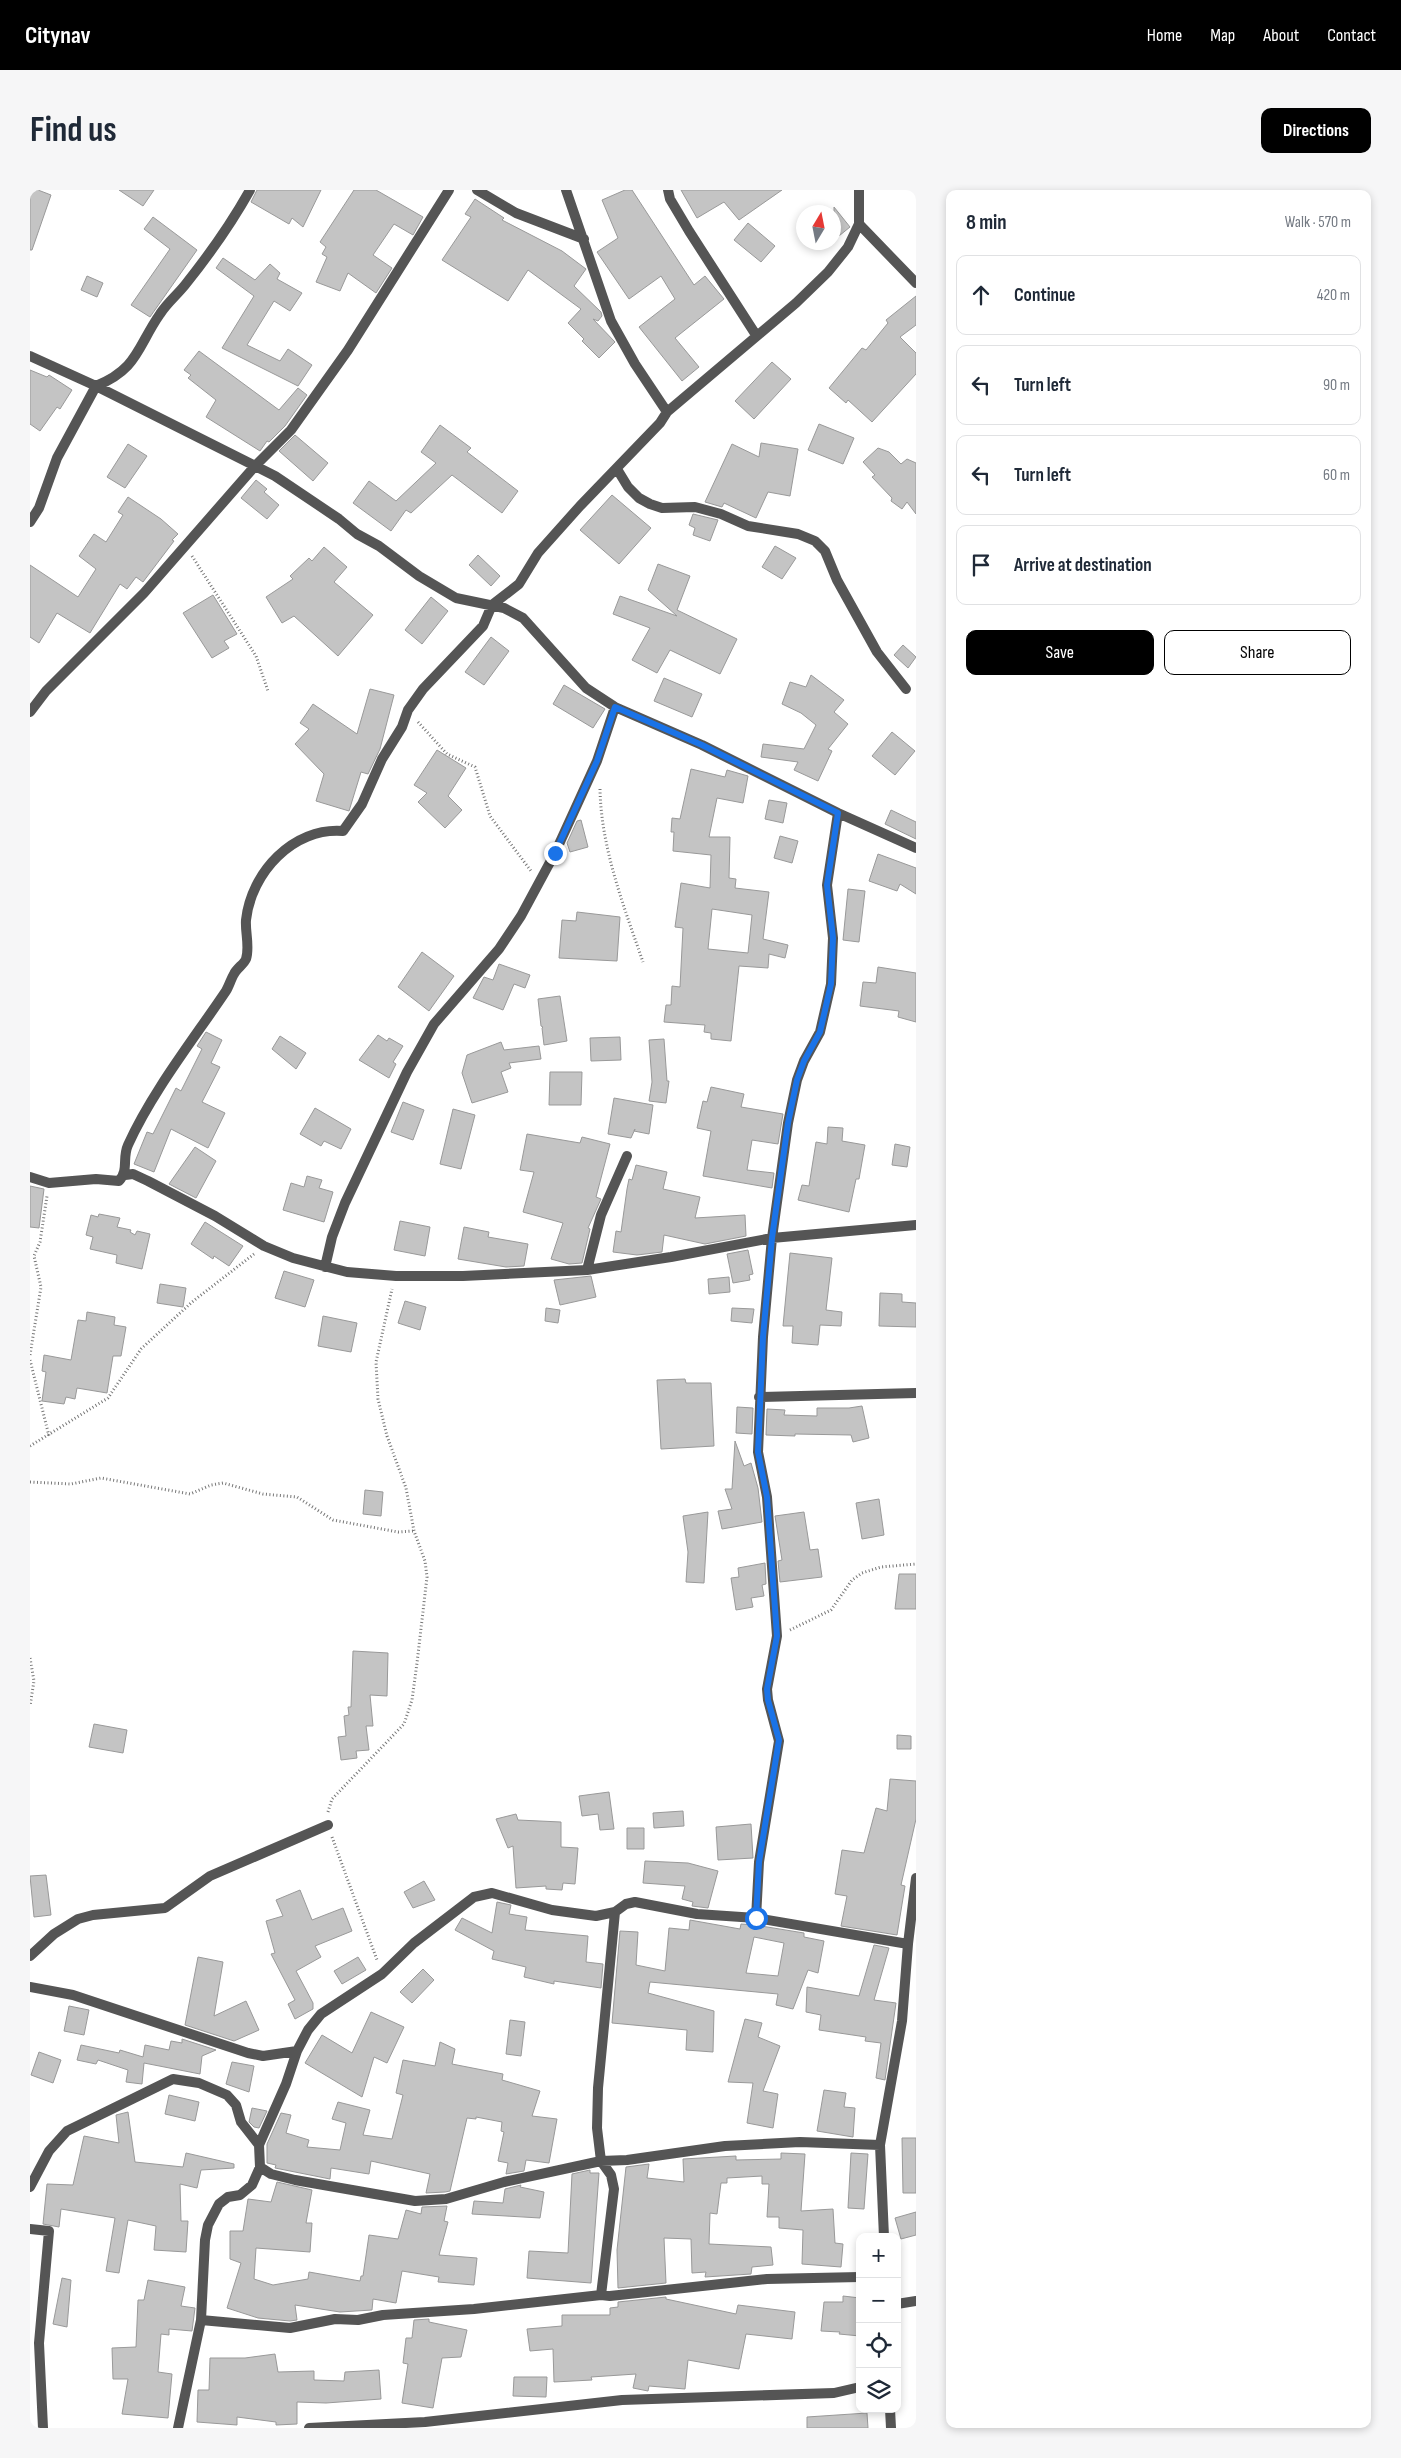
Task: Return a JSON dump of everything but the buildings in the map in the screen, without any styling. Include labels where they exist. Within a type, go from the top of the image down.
[{"type":"street","points":[[30,522],[38,508],[57,458],[96,386],[120,373],[135,358],[160,313],[202,264],[232,222],[250,190]]},
{"type":"street","points":[[30,712],[46,691],[144,593],[255,466],[291,430],[348,350],[449,190]]},
{"type":"street","points":[[477,190],[516,213],[584,239]]},
{"type":"street","points":[[566,190],[611,321],[635,364],[667,412]]},
{"type":"street","points":[[668,190],[670,199],[689,231],[756,335]]},
{"type":"street","points":[[125,1175],[127,1148],[149,1108],[226,991],[234,974],[246,959],[246,922],[250,900],[263,873],[282,852],[298,842],[332,830],[343,831],[362,804],[382,759],[402,726],[408,710],[423,689],[482,626],[492,605],[519,584],[538,553],[580,506],[617,470],[660,423],[667,412],[796,303],[828,272],[848,247],[858,224],[859,190]]},
{"type":"street","points":[[858,224],[916,283]]},
{"type":"street","points":[[30,356],[96,386],[275,476],[339,518],[357,534],[379,546],[412,571],[456,598],[492,605],[514,612],[523,618],[586,688],[615,707],[711,749],[838,813],[916,848]]},
{"type":"street","points":[[617,470],[628,487],[639,498],[662,508],[694,507],[721,514],[748,526],[798,534],[816,541],[825,551],[837,580],[877,652],[906,689]]},
{"type":"street","points":[[325,1267],[332,1237],[345,1203],[407,1072],[434,1024],[499,949],[521,916],[538,881],[555,853],[597,761],[615,707]]},
{"type":"street","points":[[756,1918],[759,1862],[779,1740],[768,1700],[767,1689],[777,1636],[767,1497],[758,1452],[759,1397],[772,1238],[788,1123],[797,1080],[804,1061],[820,1032],[831,984],[833,938],[827,885],[838,813]]},
{"type":"street","points":[[587,1270],[601,1215],[626,1156]]},
{"type":"street","points":[[30,1177],[48,1183],[96,1178],[119,1181],[125,1175],[133,1174],[215,1216],[264,1246],[325,1267],[356,1273],[396,1276],[463,1276],[587,1270],[671,1257],[772,1238],[916,1225]]},
{"type":"street","points":[[759,1397],[916,1393]]},
{"type":"street","points":[[30,1956],[54,1934],[78,1919],[100,1914],[164,1908],[210,1876],[328,1825]]},
{"type":"street","points":[[884,2233],[880,2145],[902,2021],[908,1944],[916,1878]]},
{"type":"street","points":[[178,2428],[201,2320],[205,2240],[208,2225],[219,2204],[228,2197],[240,2194],[252,2185],[260,2167],[259,2145],[286,2084],[297,2051],[308,2030],[321,2014],[382,1974],[414,1943],[474,1897],[492,1893],[552,1910],[596,1916],[615,1912],[626,1904],[635,1902],[697,1914],[756,1918],[908,1944]]},
{"type":"street","points":[[601,2295],[614,2195],[611,2175],[601,2161],[597,2143],[598,2088],[615,1912]]},
{"type":"street","points":[[30,1987],[73,1995],[248,2053],[263,2056],[297,2051]]},
{"type":"street","points":[[30,2187],[49,2150],[67,2131],[173,2079],[199,2083],[227,2095],[236,2105],[241,2122],[259,2145]]},
{"type":"street","points":[[260,2167],[271,2174],[295,2180],[415,2201],[446,2199],[504,2182],[601,2161],[627,2160],[725,2146],[800,2142],[880,2145]]},
{"type":"street","points":[[30,2229],[49,2231],[39,2343],[43,2428]]},
{"type":"street","points":[[201,2320],[290,2328],[335,2319],[358,2320],[383,2315],[474,2309],[774,2278],[856,2277]]},
{"type":"street","points":[[901,2303],[916,2301]]},
{"type":"street","points":[[309,2428],[425,2422],[622,2400],[834,2393],[856,2388]]},
{"type":"street","points":[[890,2413],[891,2428]]},
{"type":"path","points":[[186,547],[256,656],[268,691]]},
{"type":"path","points":[[408,710],[447,754],[476,767],[490,816],[538,881]]},
{"type":"path","points":[[597,761],[605,835],[619,890],[644,962]]},
{"type":"path","points":[[30,1355],[42,1287],[34,1256],[40,1242],[48,1183]]},
{"type":"path","points":[[30,1446],[108,1398],[141,1349],[192,1302],[264,1246]]},
{"type":"path","points":[[382,1974],[328,1825],[327,1813],[332,1799],[404,1724],[408,1715],[427,1577],[420,1543],[414,1531],[406,1488],[387,1436],[378,1399],[376,1362],[388,1299],[396,1276]]},
{"type":"path","points":[[30,1360],[49,1436]]},
{"type":"path","points":[[30,1482],[71,1484],[100,1478],[190,1494],[211,1484],[223,1484],[263,1494],[297,1497],[333,1520],[367,1525],[389,1531],[414,1531]]},
{"type":"path","points":[[777,1636],[831,1610],[852,1580],[862,1573],[881,1567],[916,1564]]},
{"type":"path","points":[[30,1658],[34,1681],[30,1706]]},
{"type":"route","points":[[555,853],[577,801],[597,761],[615,707],[780,782],[838,813],[831,847],[827,885],[833,938],[831,984],[820,1032],[804,1061],[797,1080],[788,1123],[772,1238],[763,1337],[758,1452],[767,1497],[777,1636],[767,1689],[768,1700],[779,1740],[769,1812],[759,1862],[756,1918]]}]
